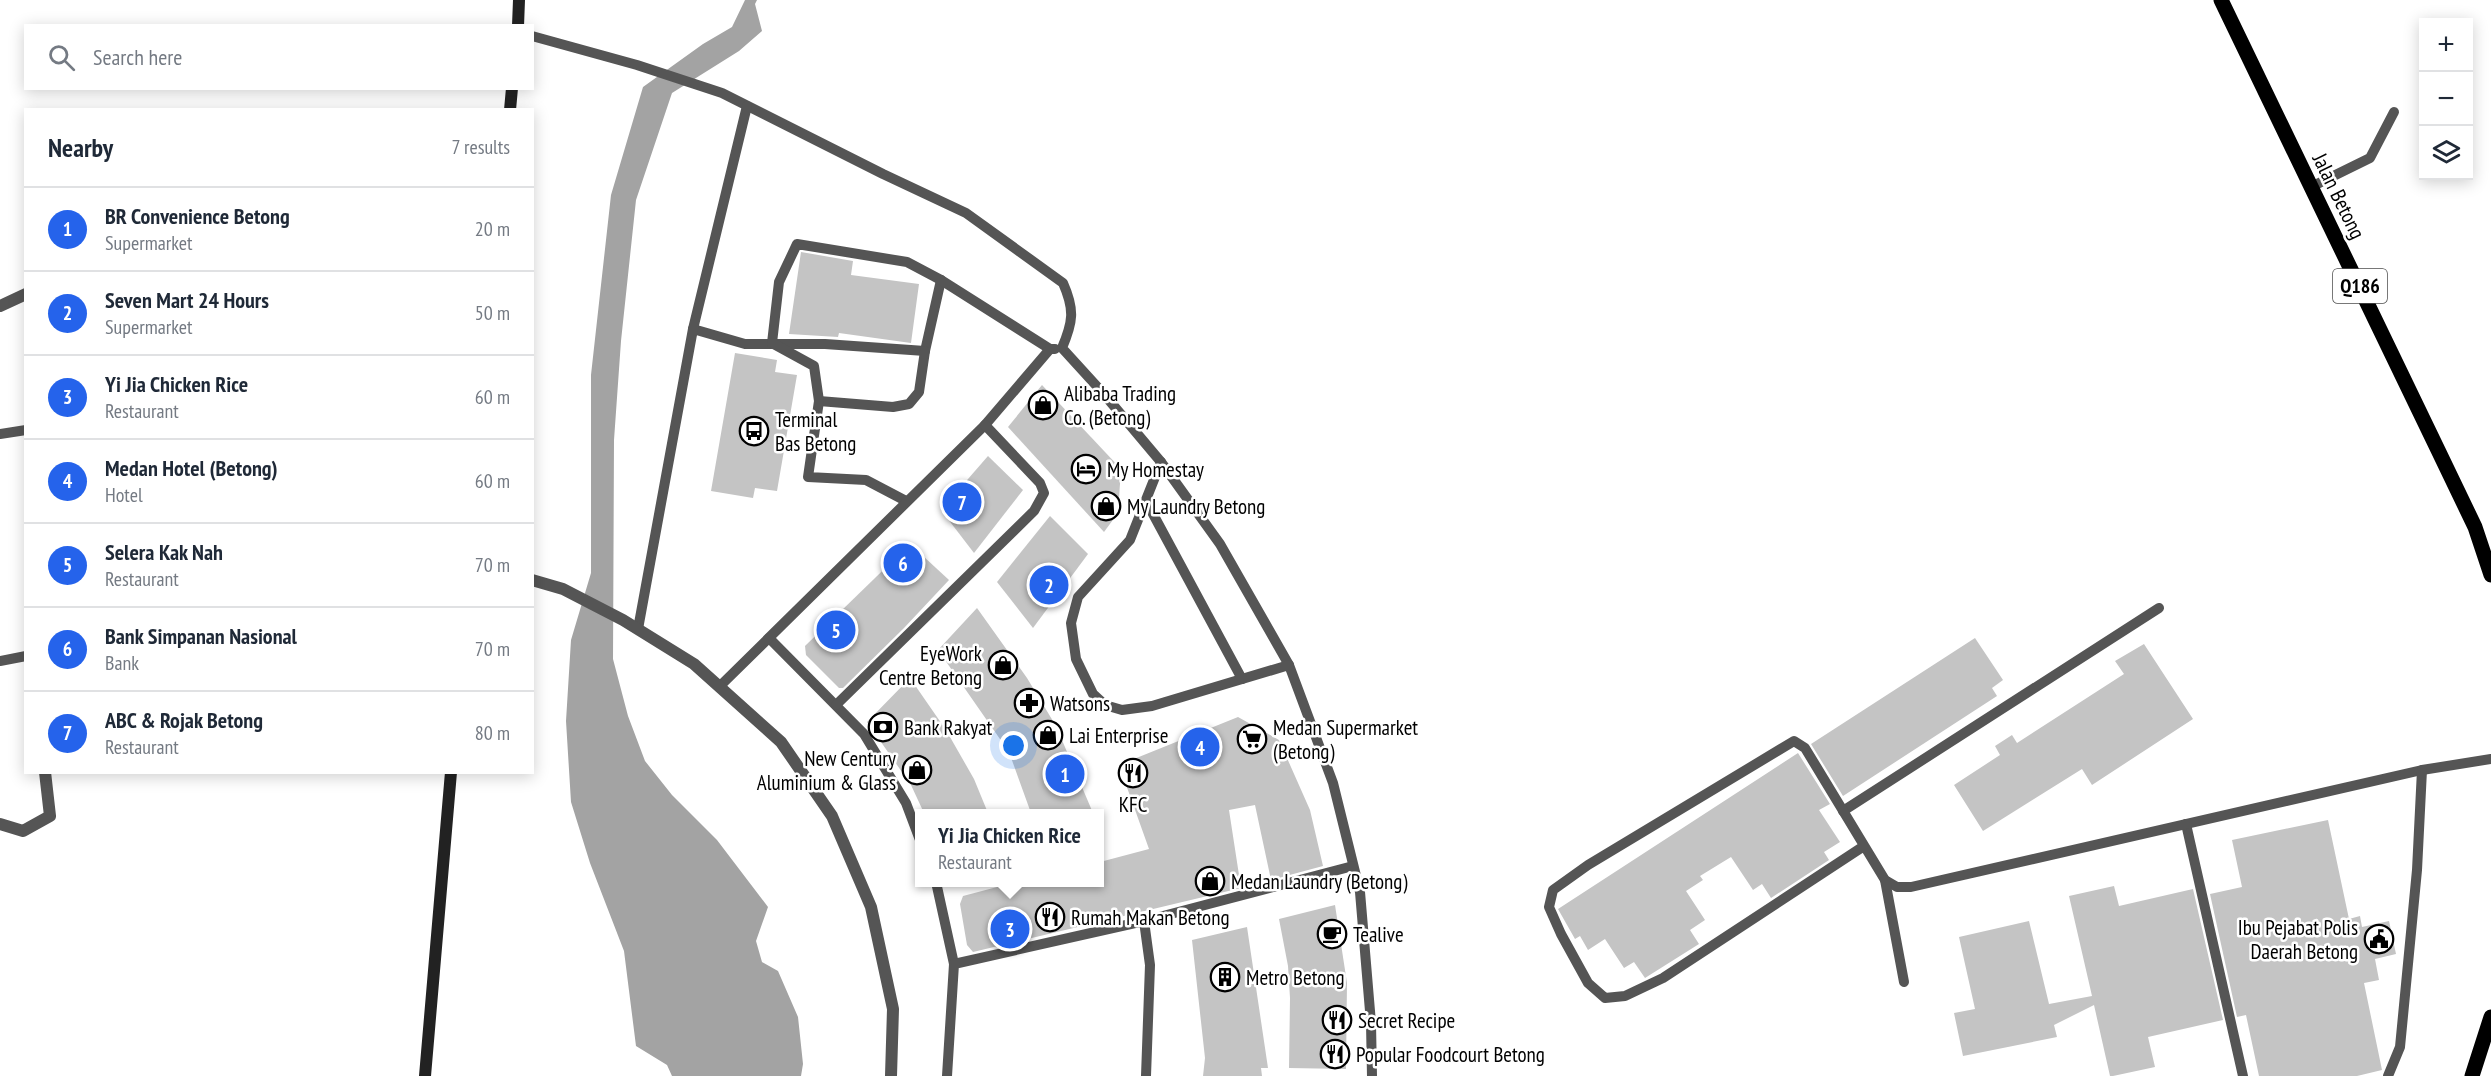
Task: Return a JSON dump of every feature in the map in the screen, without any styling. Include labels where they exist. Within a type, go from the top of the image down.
[{"type":"main road","name":"Jalan Betong","points":[[2221,0],[2382,329],[2475,527],[2491,576]]},
{"type":"main road","points":[[2472,1076],[2491,1017]]},
{"type":"street","points":[[518,24],[519,0]]},
{"type":"street","points":[[510,108],[512,90]]},
{"type":"street","points":[[0,306],[24,295]]},
{"type":"street","points":[[534,581],[563,589],[623,620],[694,664],[781,742],[832,816],[871,907],[893,1009],[891,1076]]},
{"type":"street","points":[[0,824],[23,831],[50,816],[45,774]]},
{"type":"street","points":[[425,1076],[451,774]]},
{"type":"lane","points":[[534,37],[637,65],[722,93],[966,213],[1063,283],[1071,301],[1072,326],[1056,349],[985,425],[720,686]]},
{"type":"lane","points":[[638,629],[693,329],[747,106]]},
{"type":"lane","points":[[2311,187],[2370,158],[2394,112]]},
{"type":"lane","points":[[772,343],[779,282],[797,244],[907,262],[1056,349],[1103,393],[1161,462],[1220,544],[1289,665],[1333,783],[1359,892],[1371,1023],[1372,1076]]},
{"type":"lane","points":[[819,401],[893,408],[909,404],[919,392],[925,351],[941,280]]},
{"type":"lane","points":[[693,329],[744,344],[825,344],[925,351]]},
{"type":"lane","points":[[772,343],[814,366],[819,401],[808,477],[866,480],[906,501]]},
{"type":"lane","points":[[836,705],[1034,511],[1042,500],[1044,493],[1040,483],[985,425]]},
{"type":"lane","points":[[0,434],[24,430]]},
{"type":"lane","points":[[1161,462],[1130,540],[1078,597],[1071,623],[1076,658],[1093,694],[1105,705],[1122,710],[1152,706],[1289,665]]},
{"type":"lane","points":[[1146,501],[1242,679]]},
{"type":"lane","points":[[1843,811],[2159,608]]},
{"type":"lane","points":[[769,638],[864,734],[906,804],[915,827]]},
{"type":"lane","points":[[0,661],[24,656]]},
{"type":"lane","points":[[1864,846],[1663,978],[1625,996],[1605,998],[1588,983],[1549,907],[1553,890],[1588,865],[1794,741],[1805,748],[1885,880],[1904,982]]},
{"type":"lane","points":[[1885,880],[1897,887],[1911,887],[2422,770],[2491,759]]},
{"type":"lane","points":[[2388,1076],[2400,1047],[2416,881],[2422,770]]},
{"type":"lane","points":[[2186,824],[2243,1076]]},
{"type":"lane","points":[[954,964],[1144,921],[1353,866]]},
{"type":"lane","points":[[937,887],[954,964],[948,1076]]},
{"type":"lane","points":[[1144,921],[1150,965],[1146,1076]]},
{"type":"shaded area","points":[[745,0],[757,0],[755,4],[762,31],[739,51],[672,93],[636,200],[621,341],[614,440],[613,659],[628,716],[645,761],[672,795],[717,840],[768,907],[756,941],[762,962],[778,971],[798,1017],[803,1064],[801,1076],[672,1076],[667,1065],[636,1046],[624,951],[590,863],[571,802],[566,721],[571,640],[591,573],[591,375],[611,195],[643,87],[703,44],[732,27]]},
{"type":"building","points":[[801,252],[853,261],[851,275],[919,284],[911,343],[839,333],[838,337],[789,334]]},
{"type":"building","name":"Terminal Bas Betong","points":[[735,353],[777,360],[775,372],[797,375],[777,491],[755,488],[753,498],[711,491]]},
{"type":"building","points":[[1042,385],[1121,469],[1118,513],[1104,532],[1008,427]]},
{"type":"building","points":[[988,456],[1023,490],[974,553],[941,510]]},
{"type":"building","points":[[1050,516],[1088,554],[1033,628],[997,582]]},
{"type":"building","points":[[910,544],[949,580],[843,688],[839,688],[806,655],[805,646]]},
{"type":"building","points":[[977,608],[1027,678],[1056,726],[1091,809],[1030,809],[1009,752],[938,650]]},
{"type":"building","points":[[1975,638],[2003,680],[1992,688],[1997,696],[1843,796],[1811,744]]},
{"type":"building","points":[[2144,644],[2193,719],[2092,785],[2082,769],[1983,831],[1954,785],[2000,755],[1995,746],[2012,735],[2017,743],[2124,674],[2115,661]]},
{"type":"building","points":[[910,678],[946,730],[974,779],[986,809],[922,809],[911,785],[867,722]]},
{"type":"building","points":[[1238,717],[1279,740],[1310,810],[1323,866],[1271,880],[1255,805],[1229,810],[1241,888],[973,952],[967,945],[960,904],[963,896],[997,887],[1104,887],[1104,861],[1149,849],[1119,765]]},
{"type":"building","points":[[1798,753],[1830,804],[1819,810],[1840,842],[1824,852],[1829,860],[1771,898],[1762,884],[1753,890],[1731,857],[1700,876],[1703,880],[1686,891],[1705,920],[1690,930],[1699,944],[1645,978],[1634,962],[1624,968],[1605,939],[1588,950],[1580,936],[1575,939],[1558,909]]},
{"type":"building","points":[[2328,820],[2349,919],[2360,916],[2362,927],[2389,921],[2396,954],[2375,959],[2379,980],[2364,983],[2382,1070],[2357,1076],[2259,1076],[2246,1015],[2237,1017],[2210,894],[2242,887],[2232,840]]},
{"type":"building","points":[[2114,886],[2119,906],[2193,889],[2223,1020],[2148,1037],[2155,1067],[2113,1076],[2110,1076],[2094,1005],[2054,1025],[2057,1037],[1963,1056],[1954,1013],[1975,1009],[1959,937],[2029,921],[2049,1004],[2092,996],[2069,896]]},
{"type":"building","points":[[1335,905],[1347,983],[1346,1069],[1289,1068],[1288,966],[1279,919]]},
{"type":"building","name":"Metro Betong","points":[[1247,927],[1268,1068],[1261,1068],[1262,1076],[1203,1076],[1205,1058],[1192,940]]},
{"type":"place","name":"Alibaba Trading Co. (Betong)","points":[[1043,405]]},
{"type":"place","name":"Terminal Bas Betong","points":[[754,431]]},
{"type":"place","name":"My Homestay","points":[[1086,469]]},
{"type":"place","name":"ABC & Rojak Betong","points":[[962,502]]},
{"type":"place","name":"My Laundry Betong","points":[[1106,506]]},
{"type":"place","name":"Bank Simpanan Nasional","points":[[903,563]]},
{"type":"place","name":"Seven Mart 24 Hours","points":[[1049,585]]},
{"type":"place","name":"Selera Kak Nah","points":[[836,630]]},
{"type":"place","name":"EyeWork Centre Betong","points":[[1003,665]]},
{"type":"place","name":"Watsons","points":[[1029,703]]},
{"type":"place","name":"Bank Rakyat","points":[[883,727]]},
{"type":"place","name":"Lai Enterprise","points":[[1048,735]]},
{"type":"place","name":"Medan Supermarket (Betong)","points":[[1252,739]]},
{"type":"place","name":"Medan Hotel (Betong)","points":[[1200,747]]},
{"type":"place","name":"New Century Aluminium & Glass","points":[[917,770]]},
{"type":"place","name":"KFC","points":[[1133,773]]},
{"type":"place","name":"BR Convenience Betong","points":[[1065,774]]},
{"type":"place","name":"Medan Laundry (Betong)","points":[[1210,881]]},
{"type":"place","name":"Rumah Makan Betong","points":[[1050,917]]},
{"type":"place","name":"Yi Jia Chicken Rice","points":[[1010,929]]},
{"type":"place","name":"Tealive","points":[[1332,934]]},
{"type":"place","name":"Ibu Pejabat Polis Daerah Betong","points":[[2379,939]]},
{"type":"place","name":"Metro Betong","points":[[1225,977]]},
{"type":"place","name":"Secret Recipe","points":[[1337,1020]]},
{"type":"place","name":"Popular Foodcourt Betong","points":[[1335,1054]]}]
